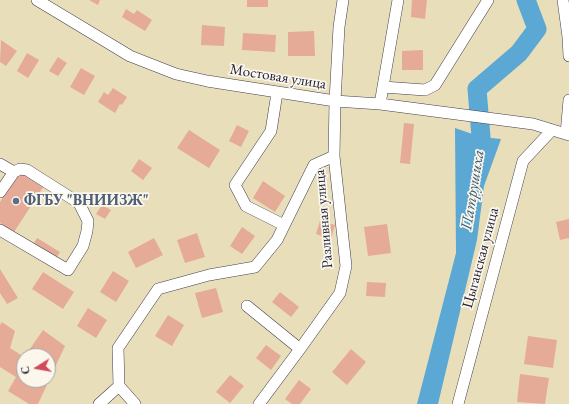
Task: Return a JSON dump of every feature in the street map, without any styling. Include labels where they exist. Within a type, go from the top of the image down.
[{"type":"street","name":"Мостовая улица","points":[[37,0],[130,56],[176,74],[277,93],[335,101],[380,104],[532,124],[568,134]]},
{"type":"street","name":"Разливная улица","points":[[259,404],[300,350],[340,293],[346,266],[334,156],[339,27],[343,0]]},
{"type":"street","points":[[380,104],[398,0]]},
{"type":"street","points":[[383,88],[425,90],[435,85],[488,0]]},
{"type":"street","points":[[563,0],[569,56]]},
{"type":"street","points":[[277,93],[271,131],[235,185],[246,206],[284,225]]},
{"type":"street","points":[[568,134],[569,100]]},
{"type":"street","name":"Цыганская улица","points":[[458,404],[523,161],[552,130]]},
{"type":"street","points":[[135,404],[119,386],[118,348],[158,289],[209,275],[255,267],[277,240],[314,165],[334,156]]},
{"type":"street","points":[[0,164],[14,172]]},
{"type":"street","points":[[0,192],[14,172],[20,169],[27,170],[79,203],[88,221],[88,231],[83,246],[68,270],[0,230]]},
{"type":"street","points":[[247,306],[300,350]]},
{"type":"street","points":[[99,404],[119,386]]},
{"type":"water","points":[[455,128],[481,137],[501,139],[484,186],[477,240],[438,404],[417,404],[456,253]]},
{"type":"building","points":[[89,0],[100,0],[98,5]]},
{"type":"building","points":[[247,0],[268,0],[268,7],[247,7]]},
{"type":"building","points":[[412,0],[427,0],[425,19],[411,17]]},
{"type":"building","points":[[126,9],[134,14],[137,10],[152,20],[145,31],[122,17]]},
{"type":"building","points":[[202,25],[225,27],[224,46],[201,45]]},
{"type":"building","points":[[314,31],[315,56],[288,56],[288,32]]},
{"type":"building","points":[[243,33],[276,35],[275,52],[242,50]]},
{"type":"building","points":[[1,40],[17,51],[6,66],[0,62]]},
{"type":"building","points":[[423,50],[423,70],[402,70],[402,51]]},
{"type":"building","points":[[27,53],[39,60],[28,78],[17,71]]},
{"type":"building","points":[[58,57],[67,63],[58,76],[49,71]]},
{"type":"building","points":[[81,68],[95,76],[84,95],[70,87]]},
{"type":"building","points":[[113,88],[127,97],[122,105],[120,104],[115,113],[98,102],[104,92],[108,95]]},
{"type":"building","points":[[404,123],[414,124],[410,164],[400,163]]},
{"type":"building","points":[[237,125],[249,131],[241,147],[229,141]]},
{"type":"building","points":[[189,130],[220,150],[209,168],[177,148]]},
{"type":"building","points":[[139,159],[152,168],[143,180],[131,171]]},
{"type":"building","points":[[20,171],[44,186],[14,232],[0,223],[0,202]]},
{"type":"building","points":[[263,181],[285,196],[275,212],[253,198]]},
{"type":"building","points":[[102,205],[111,210],[105,219],[96,214]]},
{"type":"building","points":[[569,219],[569,238],[560,240],[556,222]]},
{"type":"building","points":[[320,221],[335,225],[331,239],[316,234]]},
{"type":"building","points":[[387,224],[391,253],[368,256],[364,227]]},
{"type":"building","points":[[242,227],[255,236],[242,254],[230,246]]},
{"type":"building","points":[[197,233],[205,257],[185,263],[177,240]]},
{"type":"building","points":[[37,238],[60,252],[55,260],[32,247]]},
{"type":"building","points":[[154,238],[163,255],[136,268],[128,252]]},
{"type":"building","points":[[0,269],[18,298],[7,304],[0,293]]},
{"type":"building","points":[[113,271],[129,281],[116,302],[100,292]]},
{"type":"building","points":[[43,272],[74,292],[63,309],[32,289]]},
{"type":"building","points":[[367,282],[386,283],[385,297],[366,296]]},
{"type":"building","points":[[216,288],[223,312],[202,318],[195,293]]},
{"type":"building","points":[[280,292],[299,307],[291,317],[272,302]]},
{"type":"building","points":[[88,308],[107,320],[96,338],[77,326]]},
{"type":"building","points":[[168,315],[184,325],[172,346],[155,336]]},
{"type":"building","points":[[2,322],[15,331],[10,348],[16,352],[16,377],[0,367],[0,325]]},
{"type":"building","points":[[43,330],[65,346],[56,365],[56,348],[31,348]]},
{"type":"building","points":[[528,336],[557,340],[553,368],[524,364]]},
{"type":"building","points":[[266,345],[281,356],[271,370],[256,358]]},
{"type":"building","points":[[351,349],[366,362],[347,385],[332,372]]},
{"type":"building","points":[[520,374],[549,378],[545,404],[517,402]]},
{"type":"building","points":[[230,375],[244,386],[230,403],[216,392]]},
{"type":"building","points":[[16,377],[16,388],[45,388],[38,404],[29,404],[8,391]]},
{"type":"building","points":[[299,380],[311,389],[300,404],[292,404],[285,399]]},
{"type":"waterway","name":"Патрушиха","points":[[477,163],[481,137],[477,89],[519,53],[537,29],[526,0]]},
{"type":"place","name":"ФГБУ \"ВНИИЗЖ\"","points":[[16,201]]}]
